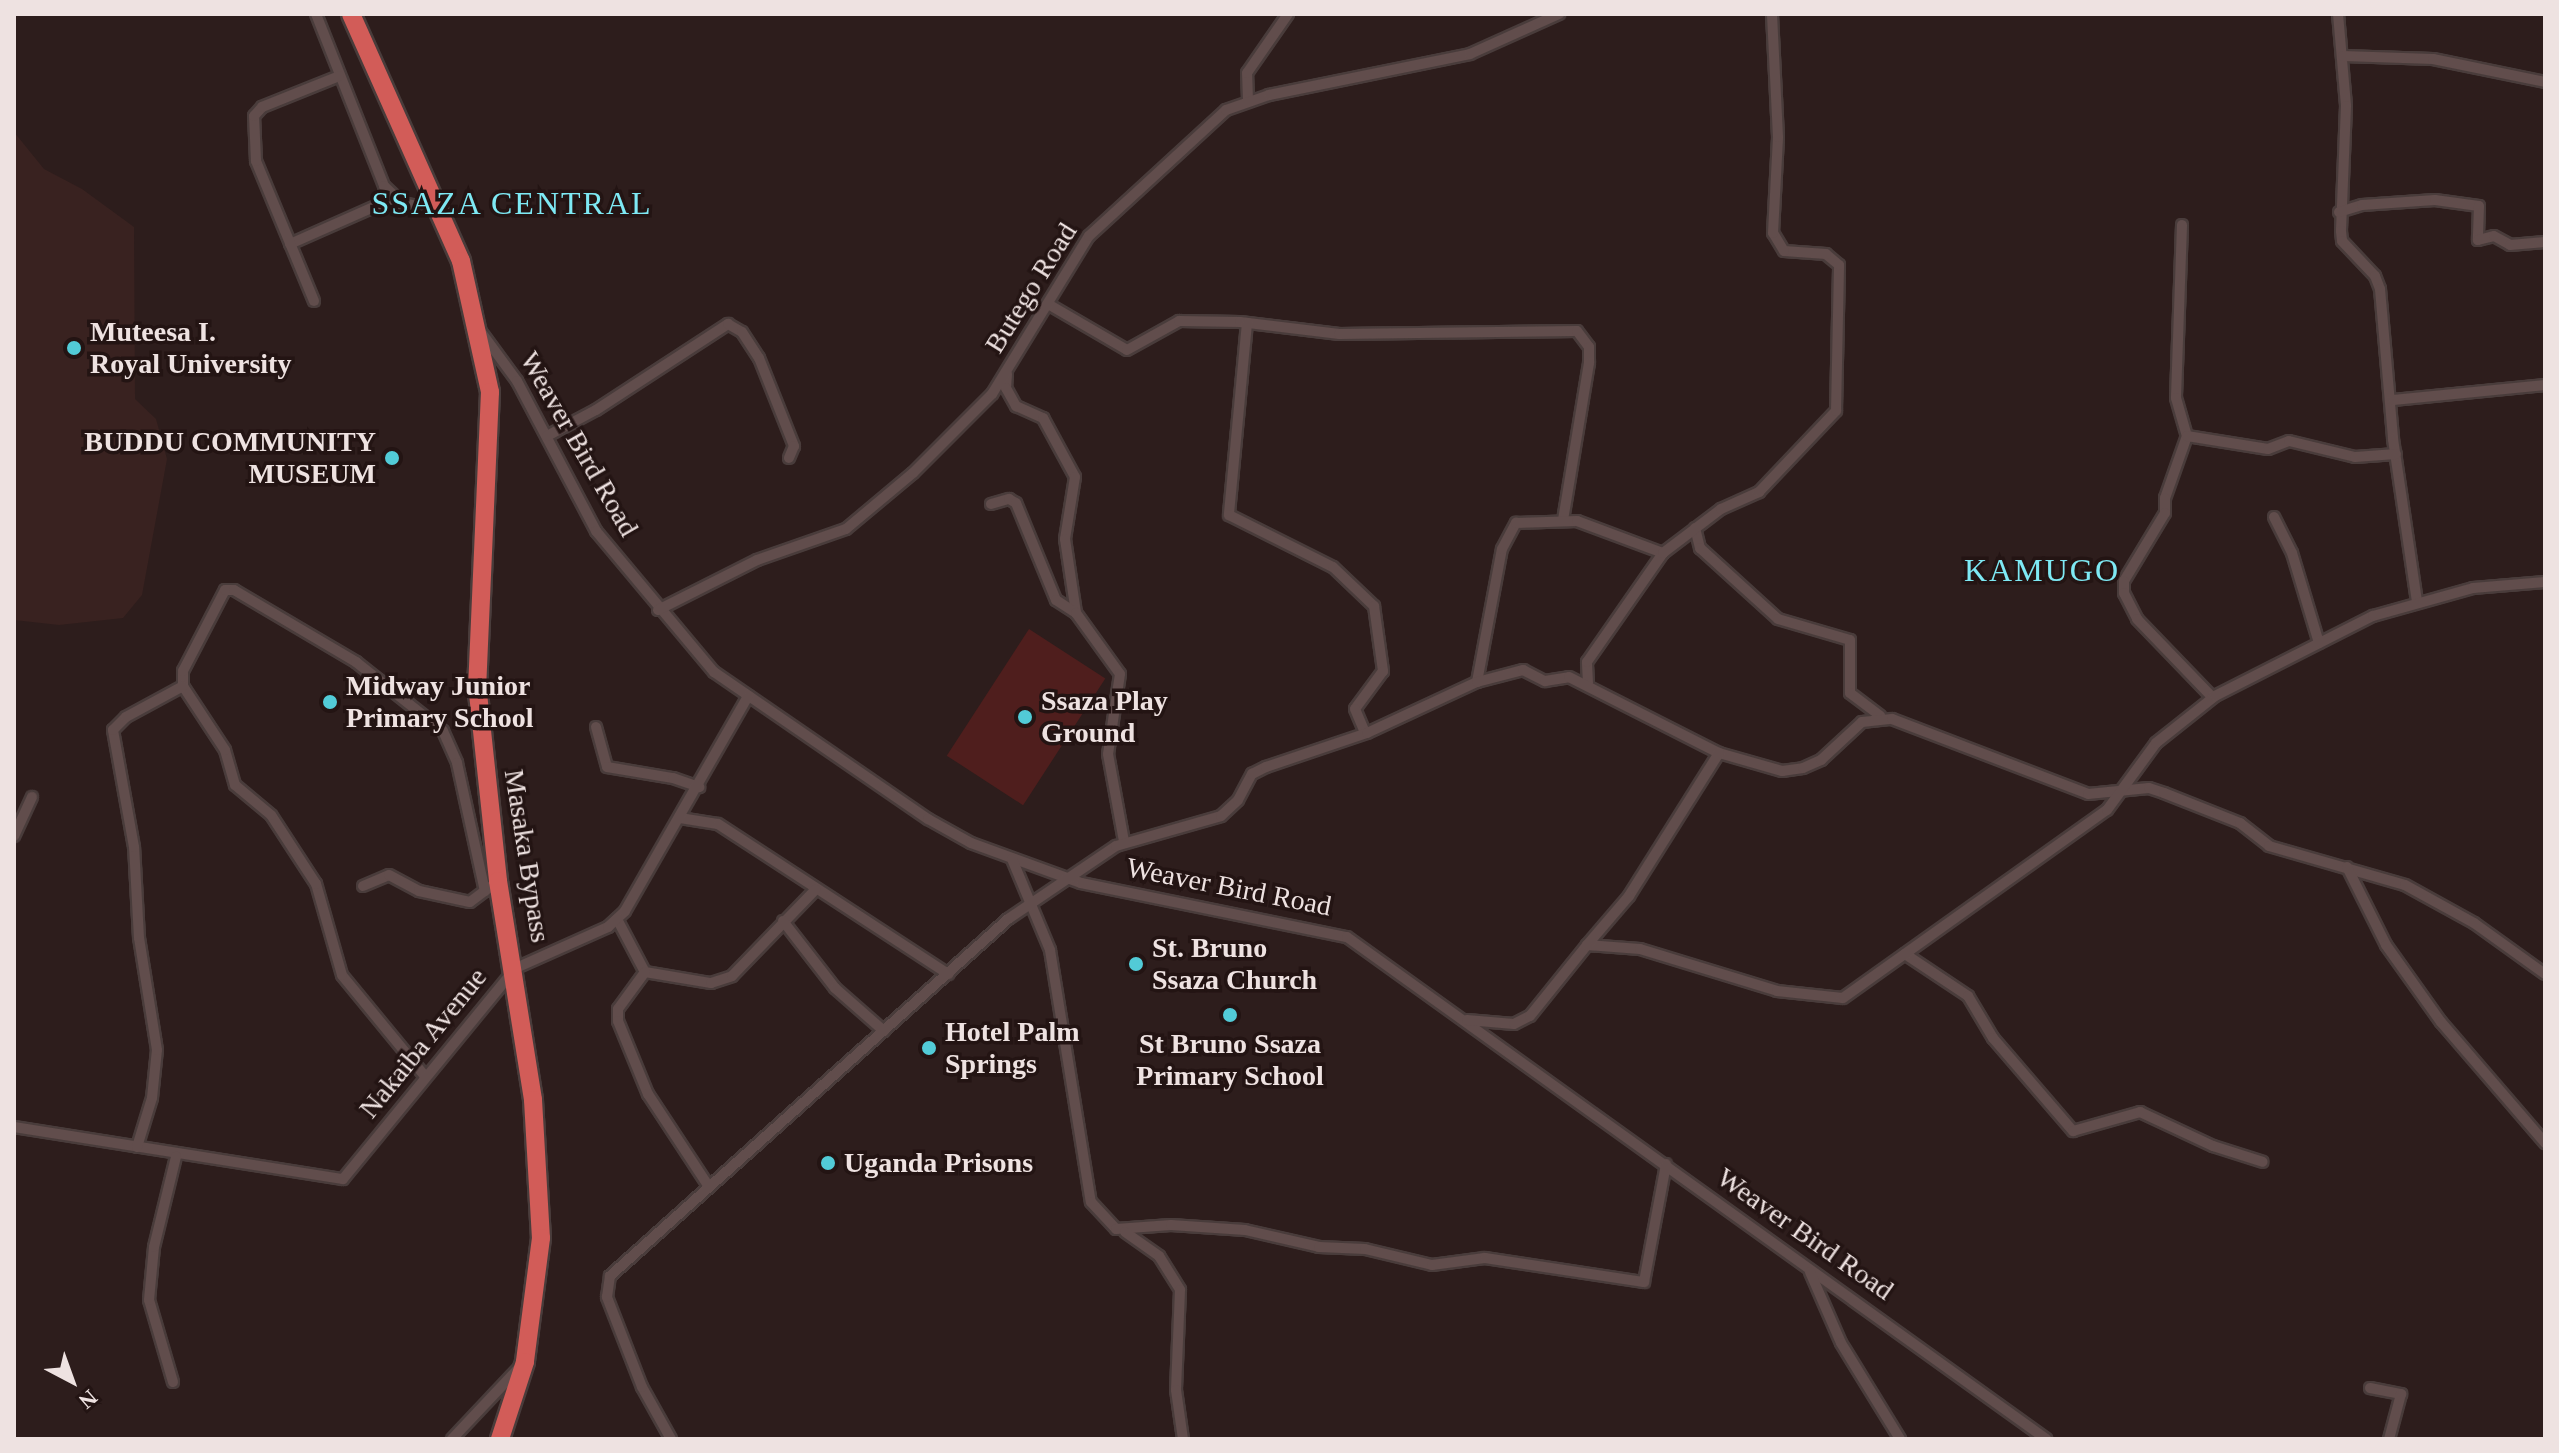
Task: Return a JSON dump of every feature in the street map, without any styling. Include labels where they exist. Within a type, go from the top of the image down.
[{"type":"highway","name":"Masaka Bypass","points":[[351,14],[366,58],[461,261],[481,332],[490,433],[477,684],[492,886],[516,968],[533,1100],[541,1238],[525,1362],[500,1439]]},
{"type":"street","points":[[316,14],[377,174],[394,198]]},
{"type":"street","points":[[1248,100],[1247,73],[1288,14]]},
{"type":"street","name":"Butego Road","points":[[658,610],[757,560],[854,523],[913,473],[992,394],[1089,236],[1206,124],[1248,100],[1470,54],[1559,14]]},
{"type":"street","points":[[1569,677],[1587,662],[1663,553],[1695,528],[1779,476],[1831,420],[1838,399],[1839,265],[1826,254],[1784,251],[1773,233],[1778,137],[1772,14]]},
{"type":"street","points":[[2338,14],[2343,56],[2339,212],[2342,241],[2375,276],[2380,289],[2396,454],[2417,601]]},
{"type":"street","points":[[2343,56],[2433,59],[2545,82]]},
{"type":"street","points":[[314,301],[256,161],[254,116],[262,107],[339,76]]},
{"type":"street","points":[[290,244],[394,198],[438,210]]},
{"type":"street","points":[[2339,212],[2362,205],[2435,200],[2479,206],[2478,240],[2494,236],[2510,245],[2545,242]]},
{"type":"street","points":[[2182,225],[2176,398],[2187,436],[2165,498],[2165,513],[2124,581],[2124,593],[2137,619],[2212,697]]},
{"type":"street","points":[[1048,304],[1127,350],[1179,321],[1247,323],[1339,334],[1577,331],[1589,347],[1589,363],[1563,520]]},
{"type":"street","points":[[1247,323],[1229,515],[1333,567],[1374,606],[1383,671],[1355,709],[1365,733]]},
{"type":"street","points":[[547,436],[728,324],[742,332],[759,358],[794,446],[789,458]]},
{"type":"street","name":"Weaver Bird Road","points":[[481,332],[507,363],[596,531],[658,610],[714,672],[928,819],[1012,859],[1064,877],[1347,937],[2046,1439]]},
{"type":"street","points":[[1007,372],[1006,388],[1016,406],[1043,418],[1075,477],[1065,539],[1076,613]]},
{"type":"street","points":[[2393,400],[2545,385]]},
{"type":"street","points":[[2187,436],[2254,448],[2289,441],[2355,457],[2396,454]]},
{"type":"street","points":[[991,504],[1009,499],[1016,503],[1056,600],[1076,613],[1122,680],[1108,754],[1124,841]]},
{"type":"street","points":[[2274,517],[2292,553],[2319,643]]},
{"type":"street","points":[[1477,682],[1487,613],[1508,533],[1526,520],[1563,520],[1663,553]]},
{"type":"street","points":[[1695,528],[1700,548]]},
{"type":"street","points":[[1676,542],[1700,548],[1785,624],[1850,640],[1850,693],[1880,716],[2088,794],[2124,788],[2164,793],[2240,823],[2269,846],[2405,885],[2474,923],[2545,974]]},
{"type":"street","points":[[1587,945],[1640,949],[1822,999],[1858,990],[2107,810],[2156,743],[2212,697],[2319,643],[2417,601],[2473,588],[2545,582]]},
{"type":"street","points":[[363,886],[384,875],[470,902],[492,886],[452,746],[391,685],[229,588],[211,610],[183,671],[183,686],[225,750],[235,785],[271,815],[316,884],[342,975],[424,1075]]},
{"type":"street","points":[[1587,662],[1588,683]]},
{"type":"street","points":[[671,1439],[642,1387],[605,1284],[948,974],[1064,877],[1124,841],[1221,816],[1238,800],[1252,774],[1365,733],[1477,682],[1523,670],[1545,681],[1569,677],[1588,683],[1719,753],[1782,771],[1803,768],[1821,760],[1862,722],[1880,716]]},
{"type":"street","points":[[137,1147],[152,1098],[157,1050],[139,938],[134,847],[113,730],[126,717],[183,686]]},
{"type":"street","points":[[645,972],[617,919],[699,787],[748,696]]},
{"type":"street","points":[[596,727],[607,767],[673,778],[699,787]]},
{"type":"street","points":[[1465,1020],[1514,1024],[1530,1016],[1629,896],[1719,753]]},
{"type":"street","points":[[14,836],[32,797]]},
{"type":"street","points":[[680,818],[718,824],[948,974]]},
{"type":"street","points":[[1012,859],[1028,906],[1052,959],[1063,1053],[1091,1202],[1107,1224],[1125,1232],[1159,1256],[1180,1290],[1176,1390],[1183,1439]]},
{"type":"street","points":[[2347,867],[2386,945],[2441,1022],[2545,1143]]},
{"type":"street","points":[[645,972],[711,983],[722,980],[815,890]]},
{"type":"street","name":"Nakaiba Avenue","points":[[14,1127],[137,1147],[176,1157],[343,1179],[424,1075],[516,968],[617,919]]},
{"type":"street","points":[[783,921],[835,988],[884,1031]]},
{"type":"street","points":[[1905,954],[1968,996],[1993,1038],[2073,1131],[2140,1112],[2213,1146],[2263,1162]]},
{"type":"street","points":[[645,972],[618,1009],[618,1021],[648,1094],[709,1187]]},
{"type":"street","points":[[173,1382],[149,1300],[154,1247],[176,1157]]},
{"type":"street","points":[[1125,1232],[1171,1225],[1245,1230],[1432,1265],[1485,1258],[1644,1282],[1666,1164]]},
{"type":"street","points":[[1809,1270],[1841,1343],[1900,1439]]},
{"type":"street","points":[[452,1439],[525,1362]]},
{"type":"street","points":[[2370,1388],[2401,1394],[2389,1439]]},
{"type":"shaded area","name":"Muteesa I. Royal University","points":[[14,132],[44,169],[82,189],[134,227],[135,399],[156,419],[167,459],[142,595],[123,618],[59,625],[14,620]]},
{"type":"shaded area","name":"Ssaza Play Ground","points":[[1029,629],[1105,679],[1023,805],[947,756]]},
{"type":"place","name":"Muteesa I. Royal University","points":[[74,348]]},
{"type":"place","name":"BUDDU COMMUNITY MUSEUM","points":[[392,458]]},
{"type":"place","name":"Midway Junior Primary School","points":[[330,702]]},
{"type":"place","name":"Ssaza Play Ground","points":[[1025,717]]},
{"type":"place","name":"St. Bruno Ssaza Church","points":[[1136,964]]},
{"type":"place","name":"St Bruno Ssaza Primary School","points":[[1230,1015]]},
{"type":"place","name":"Hotel Palm Springs","points":[[929,1048]]},
{"type":"place","name":"Uganda Prisons","points":[[828,1163]]},
{"type":"district","name":"SSAZA CENTRAL","points":[[512,203]]},
{"type":"district","name":"KAMUGO","points":[[2042,570]]}]
